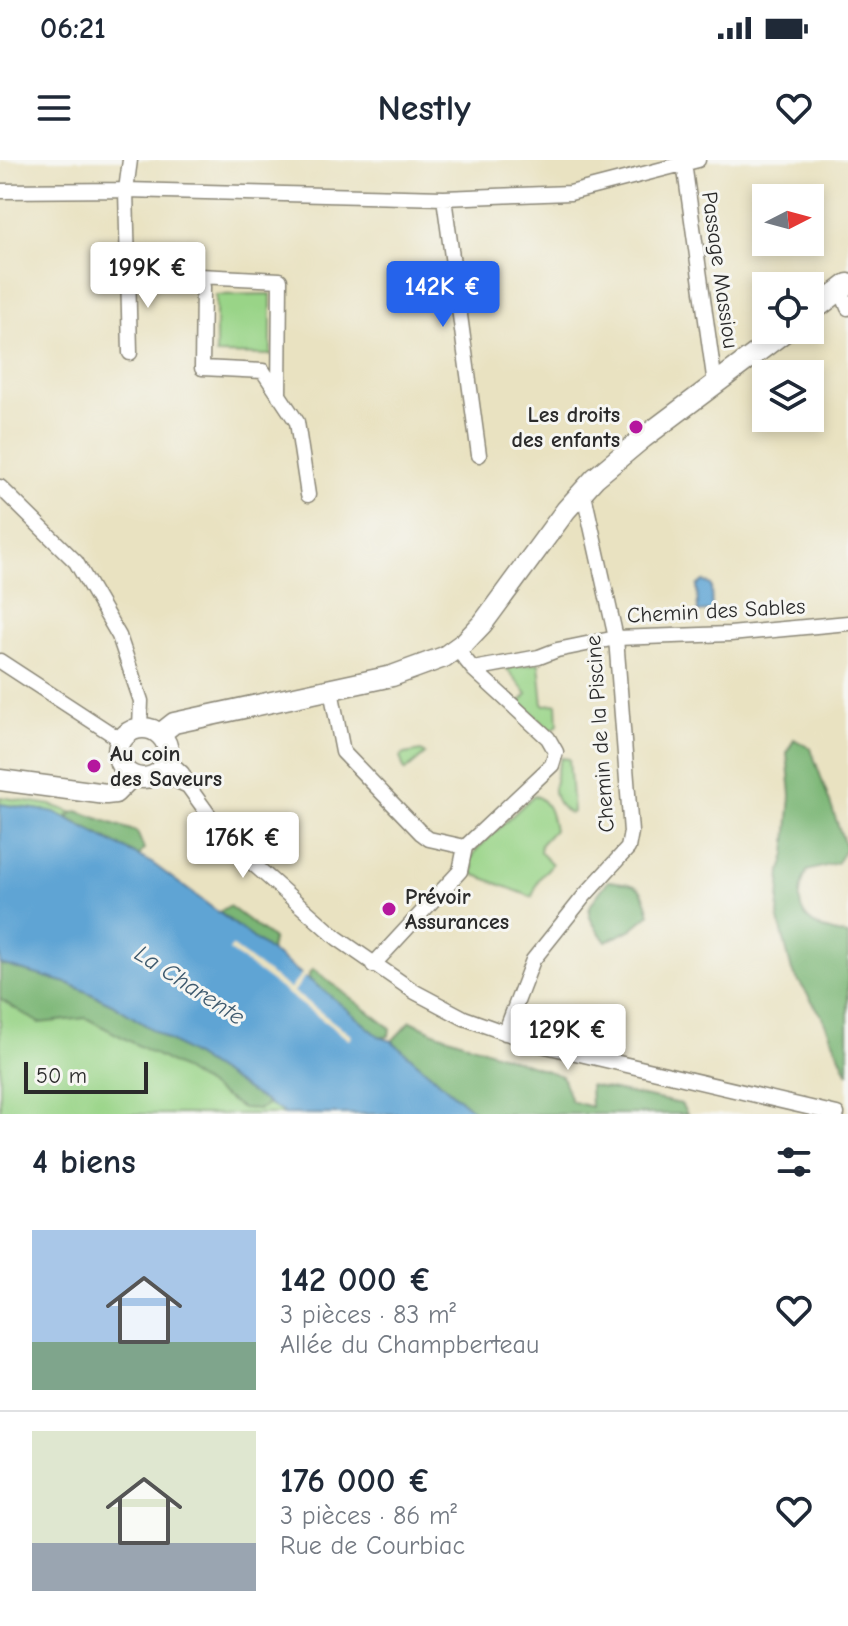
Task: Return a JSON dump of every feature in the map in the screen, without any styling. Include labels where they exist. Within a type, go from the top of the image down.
[{"type":"street","points":[[130,160],[126,190],[130,353]]},
{"type":"street","points":[[0,191],[126,190],[444,198],[570,193],[691,161]]},
{"type":"street","name":"Passage Massiou","points":[[691,161],[715,384]]},
{"type":"street","points":[[444,198],[479,455]]},
{"type":"street","points":[[128,269],[188,270],[199,276],[280,280],[279,396]]},
{"type":"street","points":[[199,276],[203,287],[202,368],[263,371],[297,422],[308,495]]},
{"type":"street","points":[[824,306],[846,294]]},
{"type":"street","points":[[0,487],[76,562],[119,636],[150,731],[167,746],[161,767],[147,778],[132,776],[120,764],[121,740],[132,730],[150,731],[417,669],[457,649],[483,623],[583,490],[633,446],[768,344]]},
{"type":"street","name":"Chemin de la Piscine","points":[[505,1033],[533,960],[628,848],[631,832],[616,638],[583,490]]},
{"type":"street","name":"Chemin des Sables","points":[[473,669],[616,638],[730,634],[848,623]]},
{"type":"street","points":[[373,965],[460,871],[465,847],[552,765],[556,752],[548,738],[473,669],[457,649]]},
{"type":"street","points":[[0,661],[121,740]]},
{"type":"street","points":[[331,690],[343,752],[421,833],[429,839],[465,847]]},
{"type":"street","points":[[161,767],[169,777],[188,786],[222,831],[251,862],[337,938],[415,992],[464,1018],[567,1052],[837,1114]]},
{"type":"street","points":[[0,780],[106,794],[115,793],[132,776]]},
{"type":"green space","points":[[271,294],[271,355],[216,354],[216,295]]},
{"type":"green space","points":[[539,663],[543,705],[557,704],[558,725],[551,731],[520,702],[527,694],[506,668]]},
{"type":"green space","points":[[794,739],[811,749],[846,848],[837,863],[807,871],[800,897],[801,908],[812,923],[848,935],[848,1074],[822,1016],[792,971],[778,916],[791,795],[787,753]]},
{"type":"green space","points":[[421,751],[425,754],[405,771],[400,757]]},
{"type":"green space","points":[[561,758],[569,759],[573,812],[570,814],[557,802],[555,795]]},
{"type":"green space","points":[[534,795],[546,805],[554,830],[541,844],[540,852],[552,864],[539,879],[532,897],[473,874],[474,866],[469,863],[477,849]]},
{"type":"green space","points":[[0,797],[51,805],[74,813],[68,815],[69,819],[54,812],[0,804]]},
{"type":"green space","points":[[77,811],[137,832],[144,849],[139,856],[69,819],[68,816]]},
{"type":"green space","points":[[608,881],[637,887],[644,896],[650,914],[632,929],[606,942],[589,911]]},
{"type":"green space","points":[[229,906],[273,939],[270,951],[219,912]]},
{"type":"green space","points":[[0,964],[263,1099],[285,1114],[0,1114]]},
{"type":"green space","points":[[0,964],[70,984],[112,1004],[269,1103],[260,1109],[242,1108],[179,1067],[86,1018],[39,1023],[0,999]]},
{"type":"green space","points":[[313,969],[390,1028],[389,1036],[380,1038],[309,979]]},
{"type":"green space","points":[[411,1021],[434,1032],[562,1076],[571,1101],[591,1107],[590,1085],[681,1104],[687,1114],[477,1114],[392,1041]]},
{"type":"water","points":[[703,581],[711,585],[712,611],[698,612],[697,586]]},
{"type":"water","name":"La Charente","points":[[0,804],[54,812],[152,863],[327,993],[380,1037],[392,1041],[477,1114],[285,1114],[112,1004],[70,984],[0,964]]},
{"type":"pier","points":[[232,946],[290,989],[304,971],[307,973],[294,992],[352,1036],[349,1040],[229,950]]},
{"type":"place","name":"Les droits des enfants","points":[[636,427]]},
{"type":"place","name":"Au coin des Saveurs","points":[[94,766]]},
{"type":"place","name":"Prévoir Assurances","points":[[389,909]]}]
